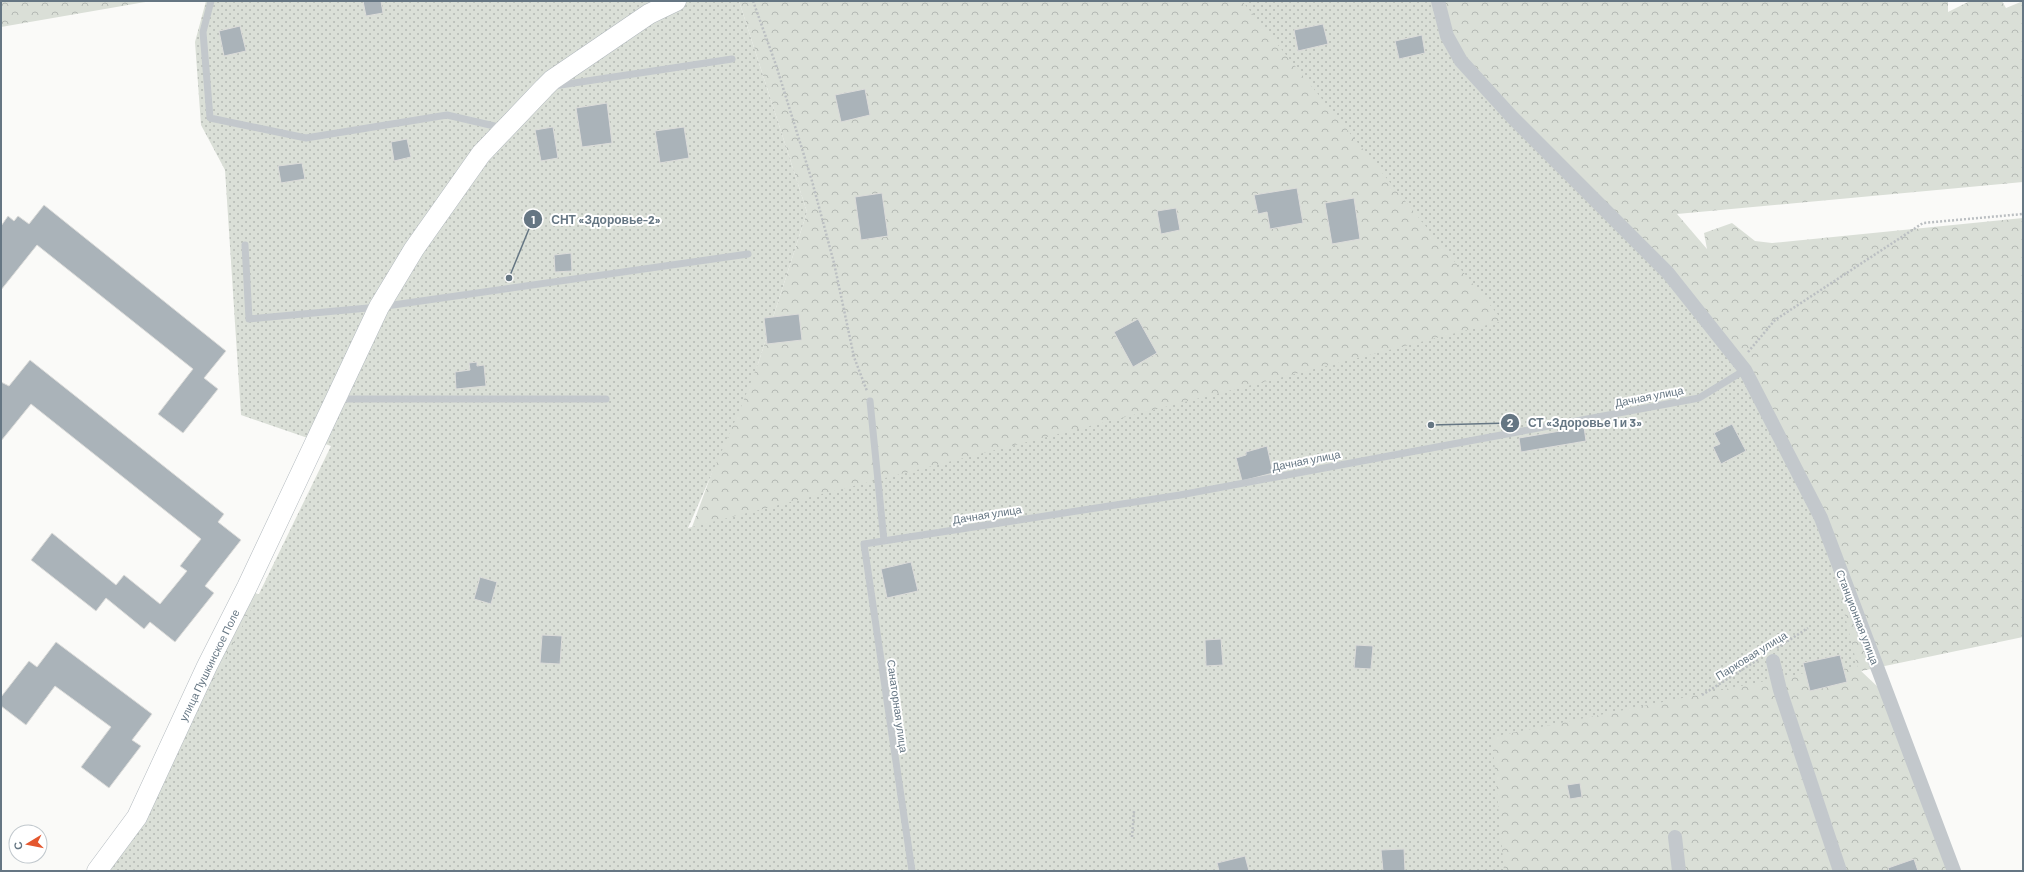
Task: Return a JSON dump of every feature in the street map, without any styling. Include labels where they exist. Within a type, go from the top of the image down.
[{"type":"main road","name":"улица Пушкинское Поле","points":[[97,871],[137,817],[207,666],[247,587],[379,307],[414,249],[481,154],[552,80],[649,14],[676,1]]},
{"type":"street","name":"Станционная улица","points":[[1438,1],[1447,36],[1461,61],[1512,118],[1668,272],[1745,370],[1821,518],[1954,871]]},
{"type":"street","points":[[1770,656],[1840,871]]},
{"type":"street","points":[[1675,837],[1679,871]]},
{"type":"lane","points":[[211,1],[203,32],[210,118],[306,138],[447,115],[505,128]]},
{"type":"lane","points":[[544,88],[732,59]]},
{"type":"lane","points":[[245,245],[249,319],[379,307],[748,254]]},
{"type":"lane","name":"Дачная улица","points":[[864,544],[1180,495],[1699,398],[1745,370]]},
{"type":"lane","points":[[336,399],[606,399]]},
{"type":"lane","points":[[870,401],[884,541]]},
{"type":"lane","name":"Санаторная улица","points":[[864,544],[912,871]]},
{"type":"path","points":[[753,1],[776,65],[812,181],[834,262],[854,358],[870,401]]},
{"type":"path","points":[[1745,370],[1748,351],[1775,320],[1923,224],[2023,214]]},
{"type":"path","name":"Парковая улица","points":[[1702,695],[1770,656],[1808,628]]},
{"type":"path","points":[[1132,837],[1134,811]]},
{"type":"green space","points":[[1,1],[151,1],[1,27]]},
{"type":"green space","points":[[206,1],[739,1],[807,212],[758,364],[741,407],[688,528],[1503,321],[1242,1],[1441,1],[1447,36],[1715,332],[1821,518],[1858,669],[1829,668],[1492,737],[1504,871],[106,871],[191,724],[256,600],[331,446],[241,415],[225,170],[201,125],[195,42]]},
{"type":"green space","points":[[739,1],[1948,1],[1948,12],[1970,1],[2002,1],[2006,8],[2023,1],[2023,182],[1677,214],[1707,249],[1704,233],[1732,223],[1755,241],[1772,243],[2023,218],[2023,637],[1861,671],[1897,705],[1959,871],[110,871],[245,590],[483,662],[692,527],[737,404],[758,364],[807,212]]},
{"type":"building","points":[[363,1],[381,1],[383,13],[366,16]]},
{"type":"building","points":[[1323,24],[1328,44],[1298,51],[1294,30]]},
{"type":"building","points":[[240,26],[246,51],[224,56],[219,31]]},
{"type":"building","points":[[1422,35],[1425,53],[1399,59],[1395,41]]},
{"type":"building","points":[[865,89],[870,115],[841,122],[835,95]]},
{"type":"building","points":[[607,103],[612,143],[582,147],[576,108]]},
{"type":"building","points":[[553,127],[558,158],[541,161],[535,130]]},
{"type":"building","points":[[684,127],[689,158],[660,163],[655,131]]},
{"type":"building","points":[[407,139],[411,157],[394,161],[391,142]]},
{"type":"building","points":[[302,163],[305,179],[281,183],[278,166]]},
{"type":"building","points":[[1297,188],[1303,223],[1270,229],[1267,212],[1258,214],[1254,195]]},
{"type":"building","points":[[882,193],[888,236],[861,240],[855,197]]},
{"type":"building","points":[[1354,198],[1360,239],[1332,244],[1325,203]]},
{"type":"building","points":[[44,205],[226,351],[204,378],[218,389],[183,433],[158,414],[193,369],[37,245],[1,290],[1,226],[8,216],[14,221],[18,216],[29,224]]},
{"type":"building","points":[[1176,208],[1180,230],[1161,234],[1157,211]]},
{"type":"building","points":[[571,253],[572,271],[555,272],[554,255]]},
{"type":"building","points":[[799,314],[802,340],[767,344],[764,318]]},
{"type":"building","points":[[1138,319],[1157,353],[1133,367],[1114,332]]},
{"type":"building","points":[[30,360],[224,514],[218,522],[241,540],[205,586],[214,593],[175,642],[150,622],[144,629],[106,598],[96,611],[31,560],[52,533],[116,585],[124,575],[160,604],[187,571],[180,566],[201,539],[31,404],[1,441],[1,382],[9,386]]},
{"type":"building","points":[[477,362],[477,366],[484,365],[486,386],[456,389],[455,372],[470,370],[469,363]]},
{"type":"building","points":[[1732,424],[1746,451],[1721,464],[1713,447],[1720,444],[1714,433]]},
{"type":"building","points":[[1584,427],[1586,441],[1521,452],[1519,438]]},
{"type":"building","points":[[1267,446],[1273,473],[1242,481],[1236,458],[1246,455],[1246,452]]},
{"type":"building","points":[[911,562],[918,591],[887,598],[881,569]]},
{"type":"building","points":[[480,577],[497,582],[491,604],[474,599]]},
{"type":"building","points":[[542,635],[562,636],[560,664],[540,663]]},
{"type":"building","points":[[1221,639],[1223,665],[1206,666],[1205,640]]},
{"type":"building","points":[[56,642],[152,714],[132,740],[141,746],[109,788],[81,767],[111,727],[55,686],[26,725],[1,706],[1,697],[29,661],[37,667]]},
{"type":"building","points":[[1356,645],[1373,646],[1371,669],[1354,668]]},
{"type":"building","points":[[1840,655],[1847,682],[1810,691],[1803,663]]},
{"type":"building","points":[[1580,783],[1582,797],[1570,799],[1567,785]]},
{"type":"building","points":[[1404,849],[1405,871],[1383,871],[1381,850]]},
{"type":"building","points":[[1245,856],[1249,871],[1219,871],[1217,863]]},
{"type":"building","points":[[1914,859],[1918,871],[1889,871],[1888,868]]},
{"type":"place","name":"СНТ «Здоровье-2»","points":[[509,278]]},
{"type":"place","name":"СТ «Здоровье 1 и 3»","points":[[1431,425]]}]
